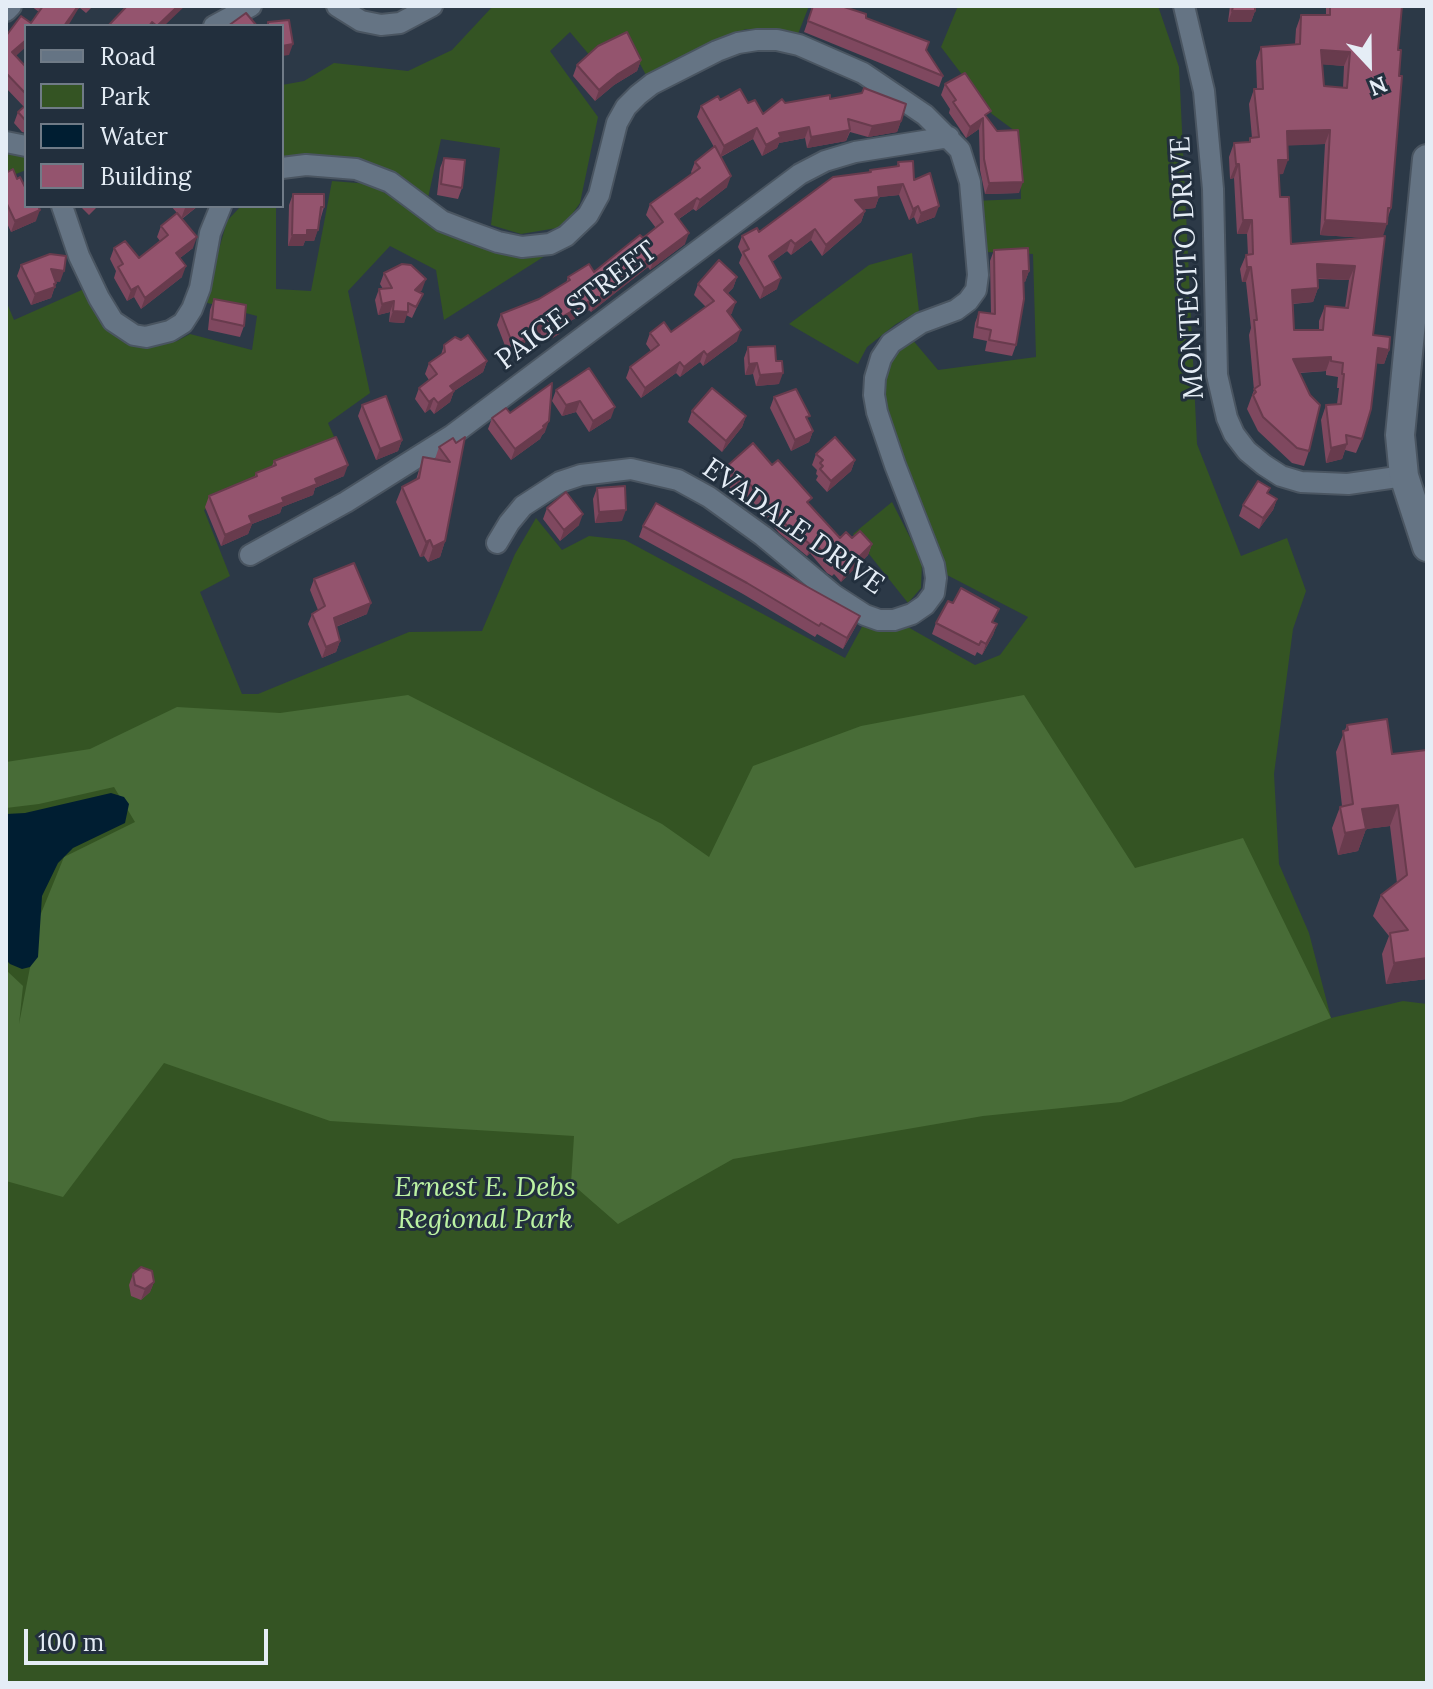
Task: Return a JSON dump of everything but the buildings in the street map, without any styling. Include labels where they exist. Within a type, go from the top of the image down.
[{"type":"street","points":[[6,11],[11,6]]},
{"type":"street","points":[[218,24],[251,6]]},
{"type":"street","points":[[337,6],[361,21],[381,25],[400,23],[432,6]]},
{"type":"street","name":"MONTECITO DRIVE","points":[[1184,6],[1204,91],[1213,189],[1217,375],[1224,409],[1234,434],[1247,451],[1264,465],[1281,476],[1301,482],[1348,484],[1404,476]]},
{"type":"street","points":[[284,168],[306,165],[356,169],[390,182],[433,215],[468,231],[522,247],[550,244],[566,236],[588,215],[599,195],[617,123],[638,95],[652,84],[717,51],[757,40],[799,45],[863,73],[899,95],[949,137]]},
{"type":"street","name":"EVADALE DRIVE","points":[[497,543],[523,506],[560,482],[581,475],[631,469],[678,480],[709,497],[763,536],[834,595],[865,615],[879,620],[894,620],[912,614],[925,605],[934,593],[934,565],[895,465],[874,395],[881,358],[891,343],[921,323],[956,310],[976,290],[978,275],[970,182],[960,150],[949,137]]},
{"type":"street","name":"PAIGE STREET","points":[[250,555],[346,502],[451,436],[800,174],[825,161],[855,152],[949,137]]},
{"type":"street","points":[[1427,159],[1400,435],[1404,476],[1427,547]]},
{"type":"street","points":[[63,208],[79,256],[113,321],[134,335],[146,337],[170,331],[183,323],[192,309],[200,288],[210,233],[220,208]]},
{"type":"green space","points":[[493,6],[809,6],[798,34],[746,29],[646,75],[625,36],[591,57],[570,32],[550,51],[598,117],[580,203],[563,227],[521,234],[491,225],[500,148],[441,139],[428,198],[394,173],[357,161],[284,164],[284,85],[304,81],[334,63],[408,71],[452,50]]},
{"type":"green space","name":"Ernest E. Debs Regional Park","points":[[958,6],[1158,6],[1179,67],[1197,444],[1241,556],[1287,538],[1306,591],[1293,629],[1274,774],[1279,864],[1309,933],[1331,1018],[1403,1001],[1427,1004],[1427,1683],[6,1683],[6,301],[14,320],[84,289],[110,328],[139,347],[177,341],[190,334],[252,350],[257,316],[204,302],[227,221],[239,208],[276,208],[276,289],[311,291],[332,181],[370,184],[456,236],[548,254],[444,320],[436,270],[390,246],[348,291],[370,393],[328,423],[336,441],[204,510],[230,576],[200,592],[242,694],[258,694],[409,632],[482,631],[515,554],[536,518],[562,550],[589,536],[625,540],[845,658],[863,625],[906,626],[975,665],[1000,655],[1028,617],[947,575],[929,537],[878,387],[886,361],[911,338],[938,370],[1036,357],[1033,254],[986,252],[973,201],[1021,199],[1019,134],[992,114],[941,47]]},
{"type":"green space","points":[[6,147],[22,150],[24,171],[6,178]]},
{"type":"green space","points":[[912,253],[919,311],[896,324],[867,347],[858,364],[789,324],[869,265]]},
{"type":"green space","points":[[892,502],[922,561],[921,588],[908,603],[853,534]]},
{"type":"green space","points":[[408,695],[662,824],[709,857],[753,766],[861,726],[1024,695],[1135,868],[1243,838],[1331,1018],[1121,1102],[983,1116],[733,1159],[618,1224],[571,1183],[574,1136],[330,1121],[164,1063],[63,1197],[6,1181],[6,970],[23,986],[19,1024],[40,916],[64,857],[135,822],[114,787],[6,808],[6,762],[90,749],[177,707],[280,713]]},
{"type":"water","points":[[111,793],[124,797],[129,804],[125,823],[73,848],[58,863],[42,896],[38,957],[30,967],[22,969],[10,964],[6,960],[6,814],[25,813]]}]
